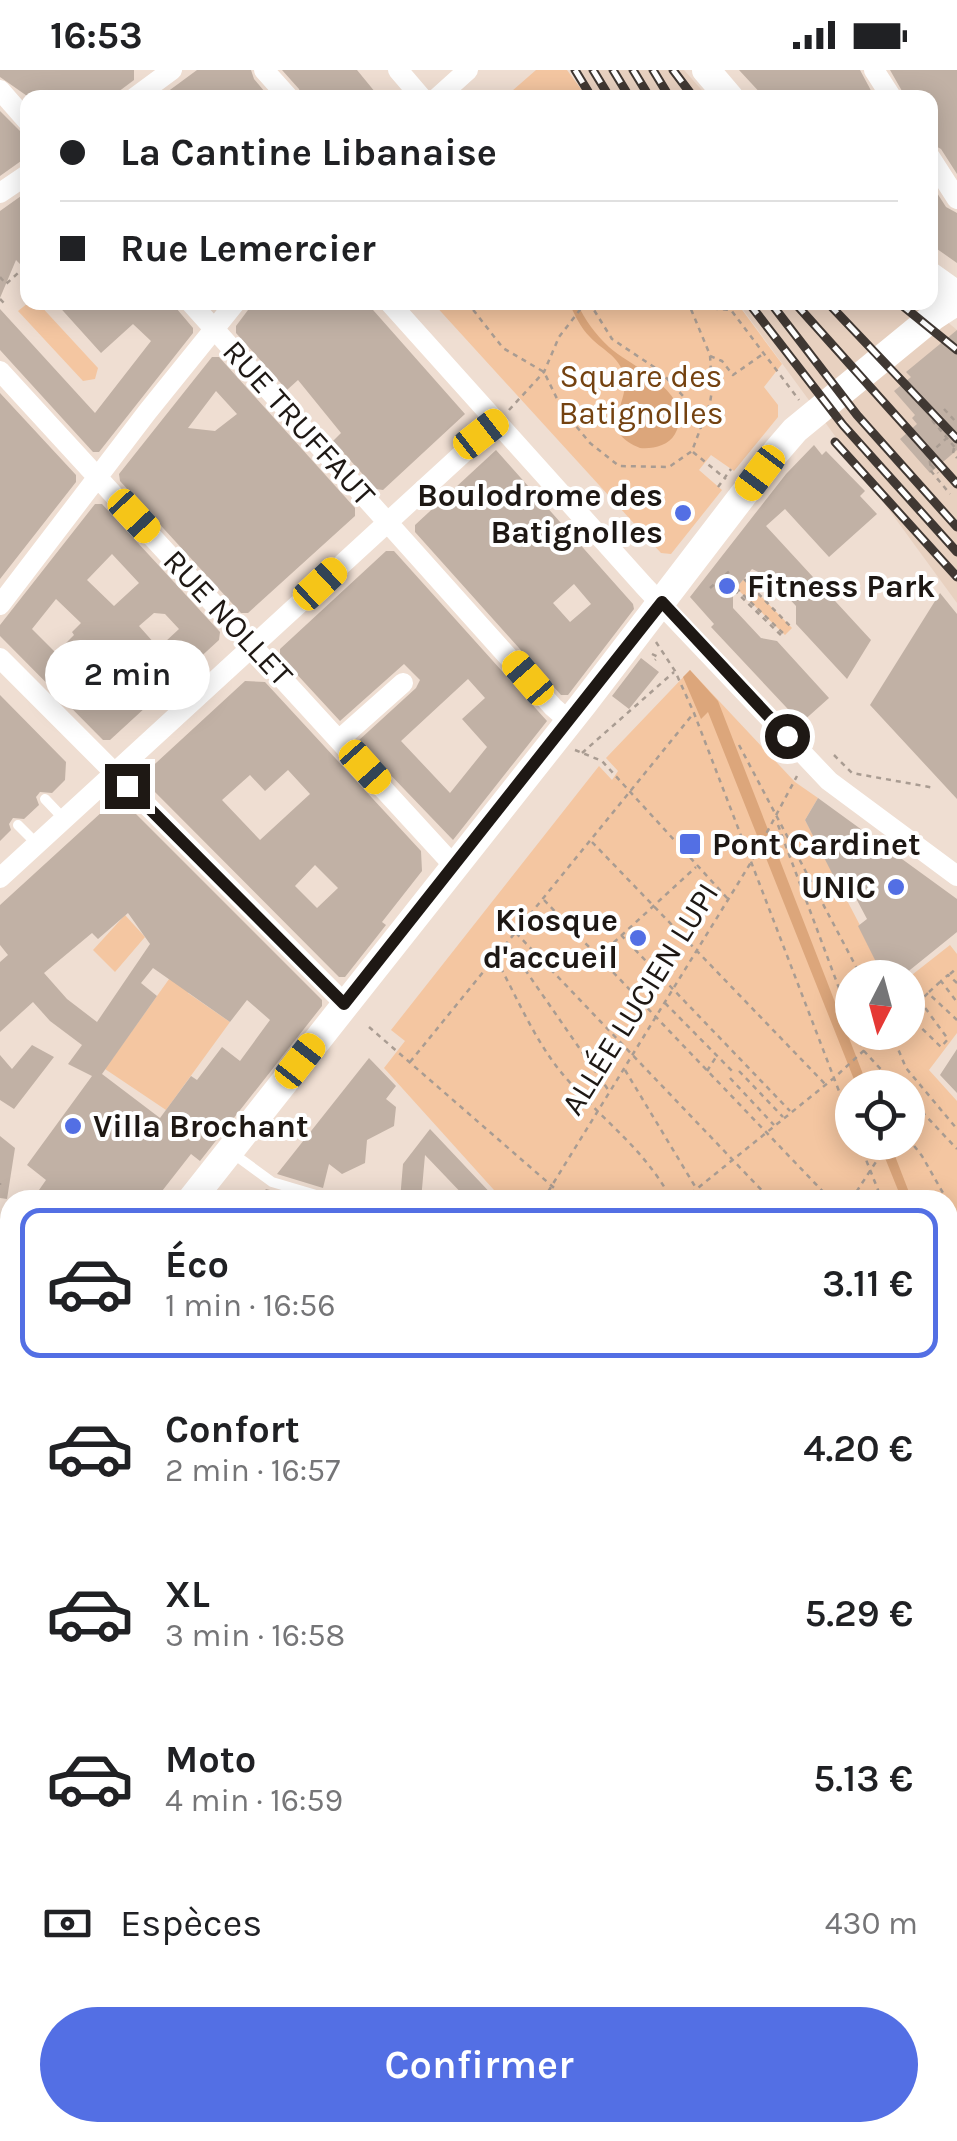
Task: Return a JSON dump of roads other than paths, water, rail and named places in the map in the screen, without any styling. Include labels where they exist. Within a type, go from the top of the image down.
[{"type":"main road","points":[[706,70],[723,90]]},
{"type":"main road","points":[[198,1190],[344,1004],[567,733],[795,430],[949,304]]},
{"type":"street","points":[[264,70],[282,90]]},
{"type":"street","points":[[398,70],[415,90]]},
{"type":"street","points":[[447,90],[468,70]]},
{"type":"street","points":[[0,90],[20,113]]},
{"type":"street","points":[[938,169],[957,199]]},
{"type":"street","name":"RUE TRUFFAUT","points":[[197,310],[553,708],[567,733]]},
{"type":"street","points":[[0,604],[230,310]]},
{"type":"street","points":[[396,310],[829,781],[957,876]]},
{"type":"street","name":"RUE NOLLET","points":[[0,370],[455,867]]},
{"type":"street","points":[[0,878],[497,422]]},
{"type":"street","points":[[0,658],[344,1004]]},
{"type":"street","points":[[340,739],[403,683]]},
{"type":"lane","points":[[45,799],[64,820]]},
{"type":"lane","points":[[18,824],[37,844]]},
{"type":"lane","points":[[229,1151],[272,1182],[299,1190]]},
{"type":"railway","points":[[575,70],[587,90]]},
{"type":"railway","points":[[593,70],[605,90]]},
{"type":"railway","points":[[613,70],[625,90]]},
{"type":"railway","points":[[633,70],[645,90]]},
{"type":"railway","points":[[653,70],[665,90]]},
{"type":"railway","points":[[673,70],[688,90]]},
{"type":"railway","points":[[754,310],[843,425],[957,552]]},
{"type":"railway","points":[[776,310],[857,415],[957,527]]},
{"type":"railway","points":[[801,310],[957,484]]},
{"type":"railway","points":[[835,310],[957,439]]},
{"type":"railway","points":[[908,310],[957,350]]},
{"type":"railway","points":[[835,442],[957,577]]},
{"type":"place","name":"Boulodrome des Batignolles","points":[[683,513]]},
{"type":"place","name":"Fitness Park","points":[[727,586]]},
{"type":"place","name":"Pont Cardinet","points":[[690,844]]},
{"type":"place","name":"UNIC","points":[[896,887]]},
{"type":"place","name":"Kiosque d'accueil","points":[[638,938]]},
{"type":"place","name":"Villa Brochant","points":[[73,1126]]},
{"type":"park label","name":"Square des Batignolles","points":[[641,394]]}]
